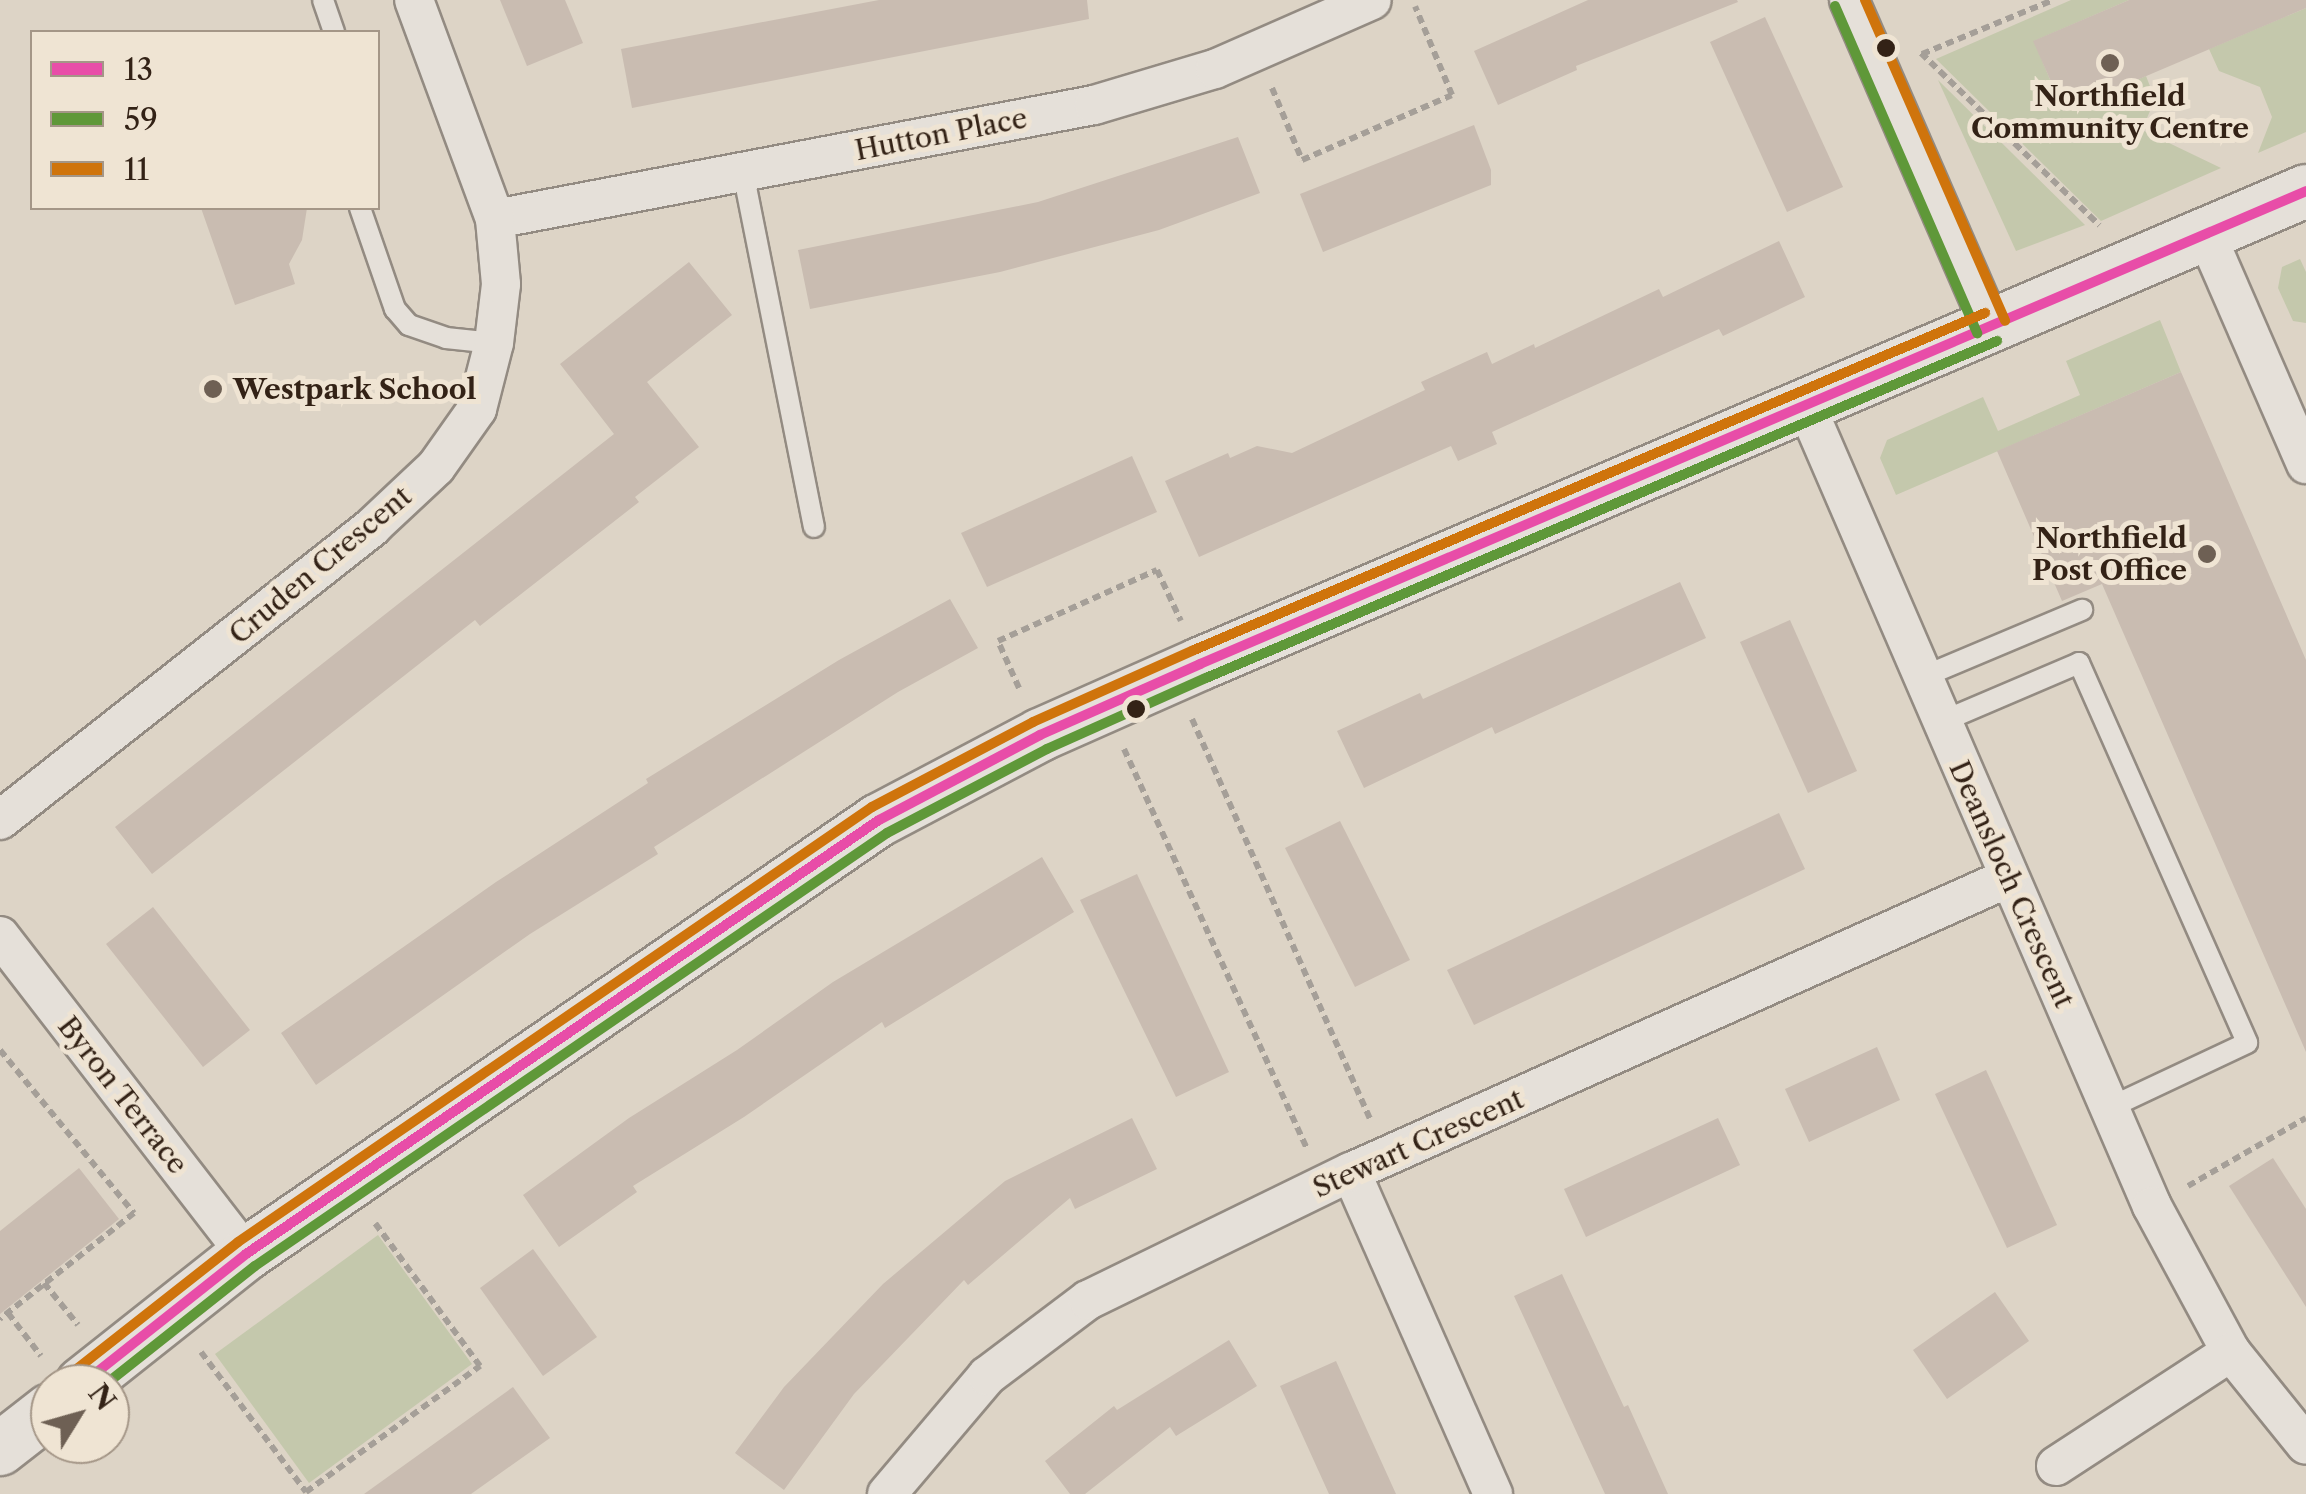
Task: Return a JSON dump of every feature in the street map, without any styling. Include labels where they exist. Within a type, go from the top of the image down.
[{"type":"street","name":"Cruden Crescent","points":[[0,820],[374,526],[436,467],[477,409],[494,343],[501,284],[495,219],[414,0]]},
{"type":"street","name":"Hutton Place","points":[[495,219],[1094,105],[1215,70],[1257,51],[1327,9],[1372,0]]},
{"type":"street","points":[[1849,0],[1991,327]]},
{"type":"street","points":[[73,1364],[246,1254],[878,820],[1040,735],[1187,670],[2306,192]]},
{"type":"street","points":[[2206,234],[2306,464]]},
{"type":"street","name":"Deansloch Crescent","points":[[1807,408],[1920,678],[2112,1107],[2152,1206],[2231,1352],[2306,1445]]},
{"type":"street","name":"Stewart Crescent","points":[[887,1494],[988,1376],[1088,1300],[1337,1178],[2008,878]]},
{"type":"street","name":"Byron Terrace","points":[[0,936],[246,1254]]},
{"type":"street","points":[[1337,1178],[1493,1494]]},
{"type":"street","points":[[2056,1466],[2231,1352]]},
{"type":"street","points":[[0,1449],[30,1426]]},
{"type":"lane","points":[[322,0],[333,30]]},
{"type":"lane","points":[[743,172],[814,527]]},
{"type":"lane","points":[[361,210],[396,308],[408,325],[446,338],[494,343]]},
{"type":"lane","points":[[1920,678],[2082,610]]},
{"type":"lane","points":[[1941,722],[2079,662],[2248,1043],[2112,1107]]},
{"type":"path","points":[[1257,51],[1302,160],[1452,95],[1413,0]]},
{"type":"path","points":[[1922,54],[2054,0]]},
{"type":"path","points":[[1914,46],[2138,264]]},
{"type":"path","points":[[1040,735],[998,641],[1158,570],[1187,670],[1388,1156]]},
{"type":"path","points":[[1105,707],[1337,1178]]},
{"type":"path","points":[[0,1051],[134,1213],[0,1320]]},
{"type":"path","points":[[2152,1206],[2306,1118]]},
{"type":"path","points":[[197,1346],[306,1492],[480,1366],[374,1221]]},
{"type":"path","points":[[44,1283],[81,1329]]},
{"type":"path","points":[[8,1313],[55,1364]]},
{"type":"green space","points":[[2071,0],[2129,0],[2034,41],[2063,111],[2146,76],[2155,99],[2142,130],[2221,168],[2101,221],[1936,59]]},
{"type":"green space","points":[[2306,8],[2306,132],[2258,153],[2272,117],[2260,87],[2219,71],[2209,49]]},
{"type":"green space","points":[[1938,80],[2085,225],[2016,251]]},
{"type":"green space","points":[[2300,259],[2306,272],[2306,323],[2293,321],[2278,288],[2282,267]]},
{"type":"green space","points":[[2160,320],[2181,372],[1896,495],[1880,458],[1887,440],[1983,397],[1998,431],[2080,395],[2066,361]]},
{"type":"green space","points":[[378,1235],[472,1364],[309,1483],[215,1354]]},
{"type":"building","points":[[500,0],[565,0],[583,43],[527,66]]},
{"type":"building","points":[[879,0],[1087,0],[1089,19],[632,108],[621,49]]},
{"type":"building","points":[[1588,0],[1738,2],[1576,66],[1577,70],[1498,105],[1474,51]]},
{"type":"building","name":"Northfield Community Centre","points":[[2129,0],[2306,0],[2306,8],[2064,111],[2033,41]]},
{"type":"building","points":[[1765,17],[1843,187],[1787,212],[1710,42]]},
{"type":"building","points":[[1474,125],[1491,170],[1491,185],[1323,252],[1300,194]]},
{"type":"building","points":[[1238,137],[1260,193],[1159,230],[1000,272],[810,309],[798,250],[1038,202]]},
{"type":"building","points":[[202,210],[307,210],[302,240],[289,264],[295,284],[235,305]]},
{"type":"building","points":[[1779,241],[1805,297],[1723,336],[1719,329],[1492,432],[1497,444],[1458,461],[1451,446],[1199,557],[1165,481],[1228,453],[1230,458],[1257,446],[1292,453],[1425,390],[1421,382],[1487,352],[1492,364],[1534,344],[1535,348],[1659,289],[1663,297]]},
{"type":"building","points":[[689,262],[732,315],[647,382],[699,447],[635,497],[639,502],[480,626],[475,620],[152,874],[115,827],[614,434],[560,364]]},
{"type":"building","points":[[2181,372],[2306,660],[2306,1052],[2102,584],[2062,601],[1997,451]]},
{"type":"building","points":[[1132,456],[1157,512],[987,587],[961,533]]},
{"type":"building","points":[[1680,582],[1706,638],[1495,734],[1492,727],[1364,788],[1337,731],[1420,693],[1423,699]]},
{"type":"building","points":[[950,599],[978,648],[898,692],[654,847],[658,854],[530,934],[316,1085],[281,1033],[496,882],[648,783],[646,779],[839,660]]},
{"type":"building","points":[[1790,620],[1857,771],[1808,793],[1740,642]]},
{"type":"building","points":[[1779,813],[1805,869],[1474,1025],[1447,970]]},
{"type":"building","points":[[1340,821],[1410,960],[1355,987],[1285,848]]},
{"type":"building","points":[[1042,857],[1074,912],[885,1028],[882,1022],[744,1117],[633,1186],[637,1192],[559,1247],[523,1195],[629,1118],[737,1050],[833,982]]},
{"type":"building","points":[[1137,874],[1229,1072],[1176,1097],[1080,900]]},
{"type":"building","points":[[153,907],[250,1030],[203,1067],[106,944]]},
{"type":"building","points":[[1877,1047],[1900,1100],[1809,1142],[1785,1089]]},
{"type":"building","points":[[1986,1070],[2057,1225],[2007,1248],[1935,1094]]},
{"type":"building","points":[[1132,1118],[1157,1169],[1075,1209],[1070,1198],[968,1285],[964,1280],[854,1394],[784,1490],[735,1453],[784,1387],[883,1284],[1005,1181]]},
{"type":"building","points":[[1718,1118],[1740,1165],[1586,1237],[1564,1189]]},
{"type":"building","points":[[2273,1158],[2306,1209],[2306,1307],[2229,1186]]},
{"type":"building","points":[[79,1168],[119,1219],[0,1314],[0,1231]]},
{"type":"building","points":[[533,1249],[597,1337],[543,1376],[480,1288]]},
{"type":"building","points":[[1562,1274],[1668,1494],[1605,1494],[1514,1296]]},
{"type":"building","points":[[1995,1292],[2029,1341],[1947,1399],[1913,1350]]},
{"type":"building","points":[[1229,1340],[1257,1386],[1176,1436],[1170,1427],[1085,1494],[1070,1494],[1045,1461],[1114,1406],[1117,1410]]},
{"type":"building","points":[[1336,1361],[1396,1494],[1329,1494],[1280,1386]]},
{"type":"building","points":[[513,1387],[550,1438],[471,1494],[364,1494]]},
{"type":"transit line","name":"11","points":[[1865,0],[2005,321]]},
{"type":"transit line","name":"59","points":[[1835,6],[1977,333]]},
{"type":"transit line","name":"13","points":[[107,1364],[246,1254],[879,820],[1040,735],[1200,664],[2306,191]]},
{"type":"transit line","name":"11","points":[[83,1364],[238,1242],[872,807],[1033,722],[1194,650],[1985,313]]},
{"type":"transit line","name":"59","points":[[130,1365],[255,1266],[887,833],[1047,749],[1206,678],[1997,341]]},
{"type":"place","name":"Northfield Community Centre","points":[[2110,63]]},
{"type":"place","name":"Westpark School","points":[[213,389]]},
{"type":"place","name":"Northfield Post Office","points":[[2207,554]]}]
